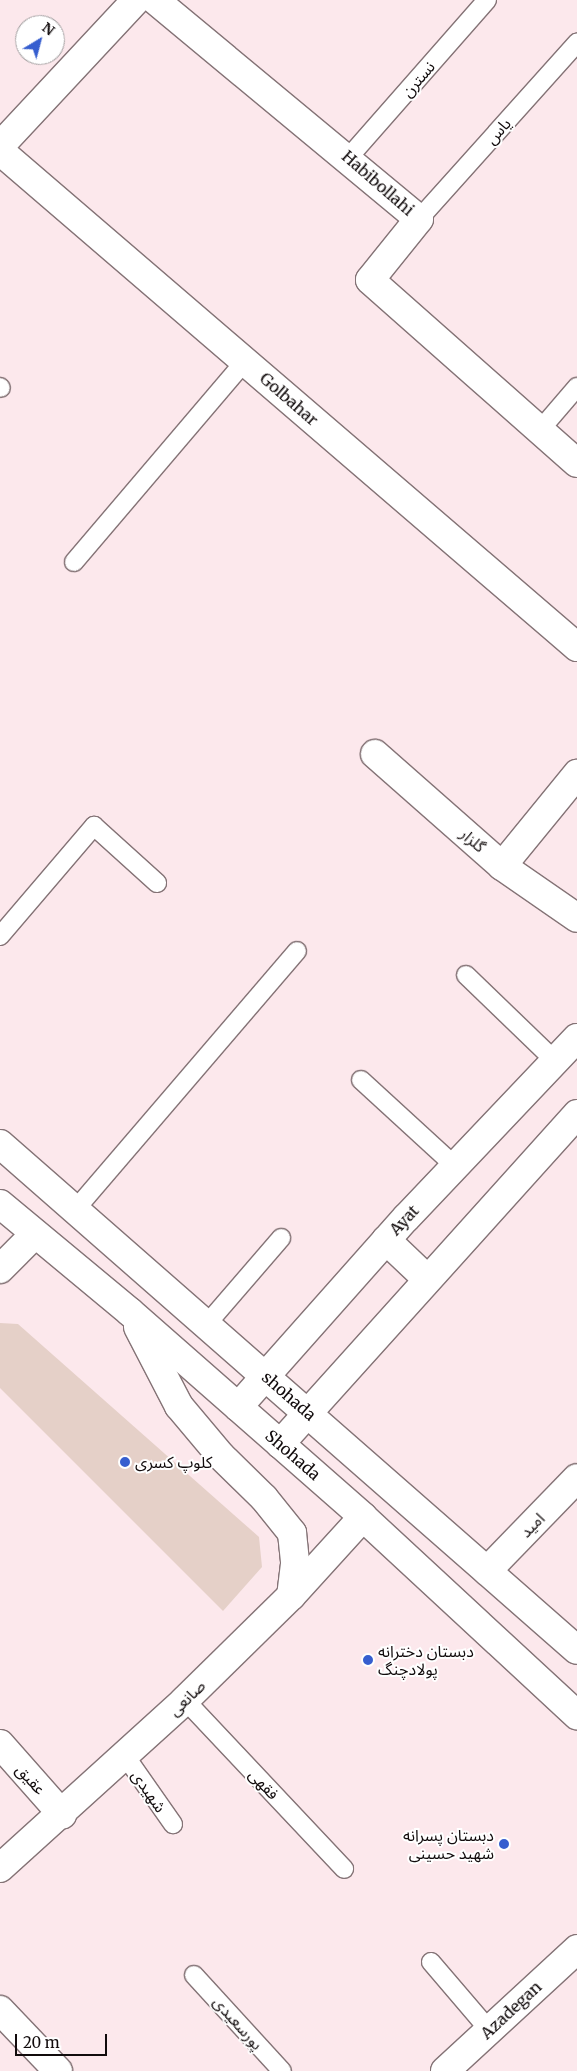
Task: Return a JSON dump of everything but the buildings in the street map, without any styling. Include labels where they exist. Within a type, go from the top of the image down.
[{"type":"street","points":[[0,146],[136,0]]},
{"type":"street","name":"Habibollahi","points":[[155,0],[349,157],[419,218],[370,280],[577,463]]},
{"type":"street","name":"Golbahar","points":[[0,151],[577,647]]},
{"type":"street","name":"گلزار","points":[[375,754],[502,866],[577,918]]},
{"type":"street","points":[[502,866],[577,774]]},
{"type":"street","name":"Ayat","points":[[238,1407],[386,1240],[577,1038]]},
{"type":"street","points":[[280,1444],[426,1278],[577,1114]]},
{"type":"street","name":"shohada","points":[[0,1144],[308,1412],[577,1650]]},
{"type":"street","name":"Shohada","points":[[0,1204],[130,1312],[363,1517],[577,1715]]},
{"type":"street","points":[[0,1269],[35,1234]]},
{"type":"street","points":[[386,1240],[426,1278]]},
{"type":"street","points":[[130,1312],[179,1406],[221,1456],[264,1498],[292,1533],[295,1564],[291,1596]]},
{"type":"street","name":"امید","points":[[487,1571],[577,1478]]},
{"type":"street","name":"صانعی","points":[[0,1868],[126,1757],[185,1700],[291,1596],[363,1517]]},
{"type":"street","name":"عقیق","points":[[0,1744],[62,1814]]},
{"type":"street","name":"Azadegan","points":[[450,2069],[488,2030],[577,1949]]},
{"type":"street","points":[[0,2010],[58,2071]]},
{"type":"lane","name":"نسترن","points":[[349,157],[487,0]]},
{"type":"lane","name":"یاس","points":[[419,218],[577,43]]},
{"type":"lane","points":[[74,562],[245,361]]},
{"type":"lane","points":[[540,430],[577,387]]},
{"type":"lane","points":[[0,936],[94,826],[157,882]]},
{"type":"lane","points":[[75,1210],[297,952]]},
{"type":"lane","points":[[466,975],[556,1062]]},
{"type":"lane","points":[[361,1080],[455,1166]]},
{"type":"lane","points":[[206,1325],[281,1238]]},
{"type":"lane","name":"فقهی","points":[[185,1700],[344,1869]]},
{"type":"lane","name":"شهیدی","points":[[126,1757],[173,1824]]},
{"type":"lane","points":[[432,1962],[488,2030]]},
{"type":"lane","name":"پورسعیدی","points":[[194,1975],[282,2071]]},
{"type":"shaded area","name":"کلوپ کسری","points":[[0,1323],[18,1324],[259,1537],[262,1567],[223,1611],[0,1388]]},
{"type":"place","name":"کلوپ کسری","points":[[125,1462]]},
{"type":"place","name":"دبستان دخترانه پولادچنگ","points":[[368,1660]]},
{"type":"place","name":"دبستان پسرانه شهید حسینی","points":[[504,1844]]}]
